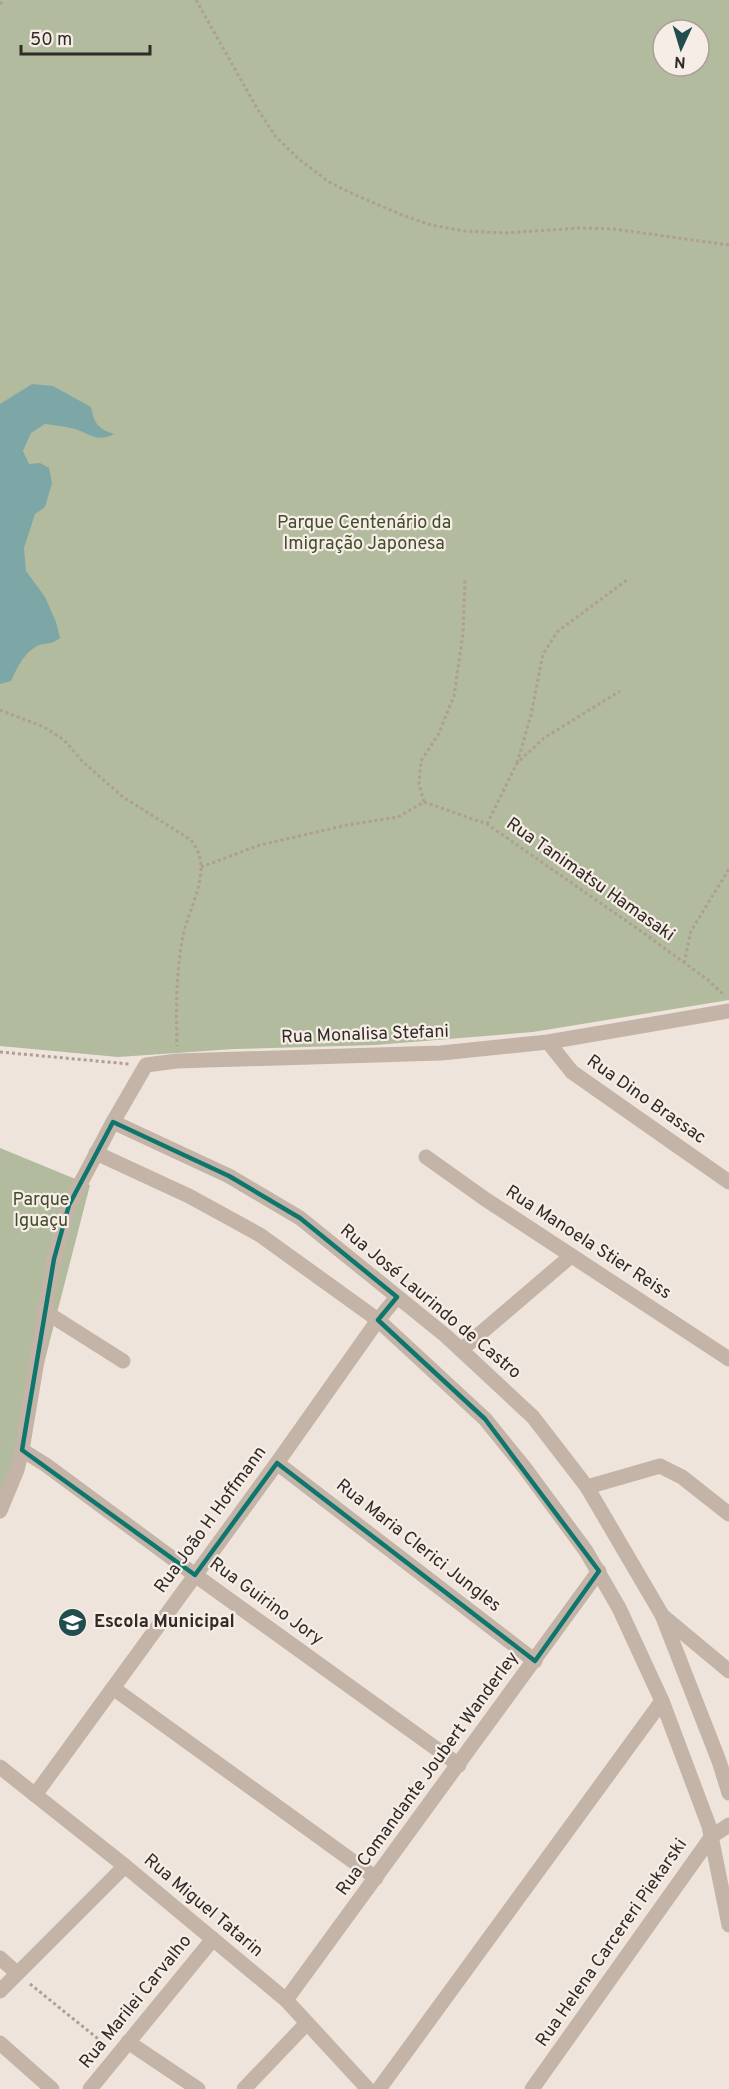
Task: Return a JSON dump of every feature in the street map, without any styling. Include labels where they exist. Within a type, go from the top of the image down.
[{"type":"street","name":"Rua Monalisa Stefani","points":[[146,1065],[177,1061],[441,1053],[548,1041],[729,1011]]},
{"type":"street","name":"Rua Dino Brassac","points":[[548,1041],[572,1072],[729,1182]]},
{"type":"street","points":[[0,1511],[17,1470],[22,1450],[54,1259],[69,1206],[146,1065]]},
{"type":"street","name":"Rua José Laurindo de Castro","points":[[113,1122],[229,1176],[300,1218],[461,1350],[533,1417],[587,1487],[662,1615],[719,1761],[729,1793]]},
{"type":"street","points":[[96,1154],[189,1196],[260,1235],[378,1320],[485,1419],[538,1486],[599,1571],[619,1608],[662,1701],[690,1771],[712,1836],[729,1925]]},
{"type":"street","name":"Rua Manoela Stier Reiss","points":[[426,1157],[571,1256],[729,1359]]},
{"type":"street","points":[[461,1350],[571,1256]]},
{"type":"street","name":"Rua João H Hoffmann","points":[[35,1795],[277,1463],[378,1320],[397,1297]]},
{"type":"street","points":[[44,1311],[123,1360]]},
{"type":"street","name":"Rua Guirino Jory","points":[[22,1450],[46,1465],[459,1765]]},
{"type":"street","name":"Rua Maria Clerici Jungles","points":[[277,1463],[535,1661]]},
{"type":"street","points":[[587,1487],[660,1466],[682,1477],[729,1514]]},
{"type":"street","name":"Rua Comandante Joubert Wanderley","points":[[286,2000],[599,1571]]},
{"type":"street","points":[[662,1615],[729,1671]]},
{"type":"street","points":[[113,1688],[376,1878]]},
{"type":"street","points":[[379,2089],[662,1701]]},
{"type":"street","name":"Rua Miguel Tatarin","points":[[0,1767],[125,1866],[286,2000],[368,2089]]},
{"type":"street","name":"Rua Helena Carcereri Piekarski","points":[[532,2089],[712,1836],[729,1825]]},
{"type":"street","points":[[0,1991],[125,1866]]},
{"type":"street","name":"Rua Marilei Carvalho","points":[[90,2089],[213,1939]]},
{"type":"street","points":[[0,1958],[17,1973]]},
{"type":"street","points":[[244,2089],[308,2023]]},
{"type":"street","points":[[128,2042],[198,2089]]},
{"type":"street","points":[[0,2043],[51,2089]]},
{"type":"path","points":[[0,4],[4,0]]},
{"type":"path","points":[[196,0],[258,110],[276,136],[300,160],[353,194],[431,225],[464,231],[505,233],[580,228],[614,229],[729,245]]},
{"type":"path","points":[[201,867],[261,845],[347,825],[398,817],[424,802],[419,784],[421,761],[438,735],[454,696],[463,633],[465,579]]},
{"type":"path","points":[[487,824],[517,764],[531,715],[543,654],[558,631],[627,580]]},
{"type":"path","points":[[517,764],[544,738],[620,691]]},
{"type":"path","points":[[0,710],[44,727],[63,740],[83,762],[123,797],[191,840],[198,849],[201,867],[196,894],[182,939],[176,993],[177,1061]]},
{"type":"path","name":"Rua Tanimatsu Hamasaki","points":[[424,802],[487,824],[708,980],[729,1000]]},
{"type":"path","points":[[684,963],[691,931],[729,869]]},
{"type":"path","points":[[0,1052],[146,1065]]},
{"type":"path","points":[[17,1973],[117,2055]]},
{"type":"highlighted area","points":[[113,1122],[229,1176],[300,1218],[397,1297],[378,1320],[485,1419],[599,1571],[535,1661],[277,1463],[195,1575],[22,1450],[54,1259],[69,1205]]},
{"type":"green space","name":"Parque Centenário da Imigração Japonesa","points":[[0,0],[729,0],[729,1000],[533,1032],[375,1045],[234,1049],[118,1057],[0,1046]]},
{"type":"green space","name":"Parque Iguaçu","points":[[0,1148],[90,1185],[24,1441],[0,1502]]},
{"type":"water","points":[[32,384],[53,386],[91,407],[98,425],[114,434],[102,438],[71,428],[45,424],[31,433],[23,451],[29,464],[40,463],[49,468],[52,483],[45,507],[35,514],[24,548],[26,571],[45,597],[60,638],[32,649],[21,661],[11,681],[0,684],[0,404]]},
{"type":"place","name":"Escola Municipal","points":[[73,1622]]}]
